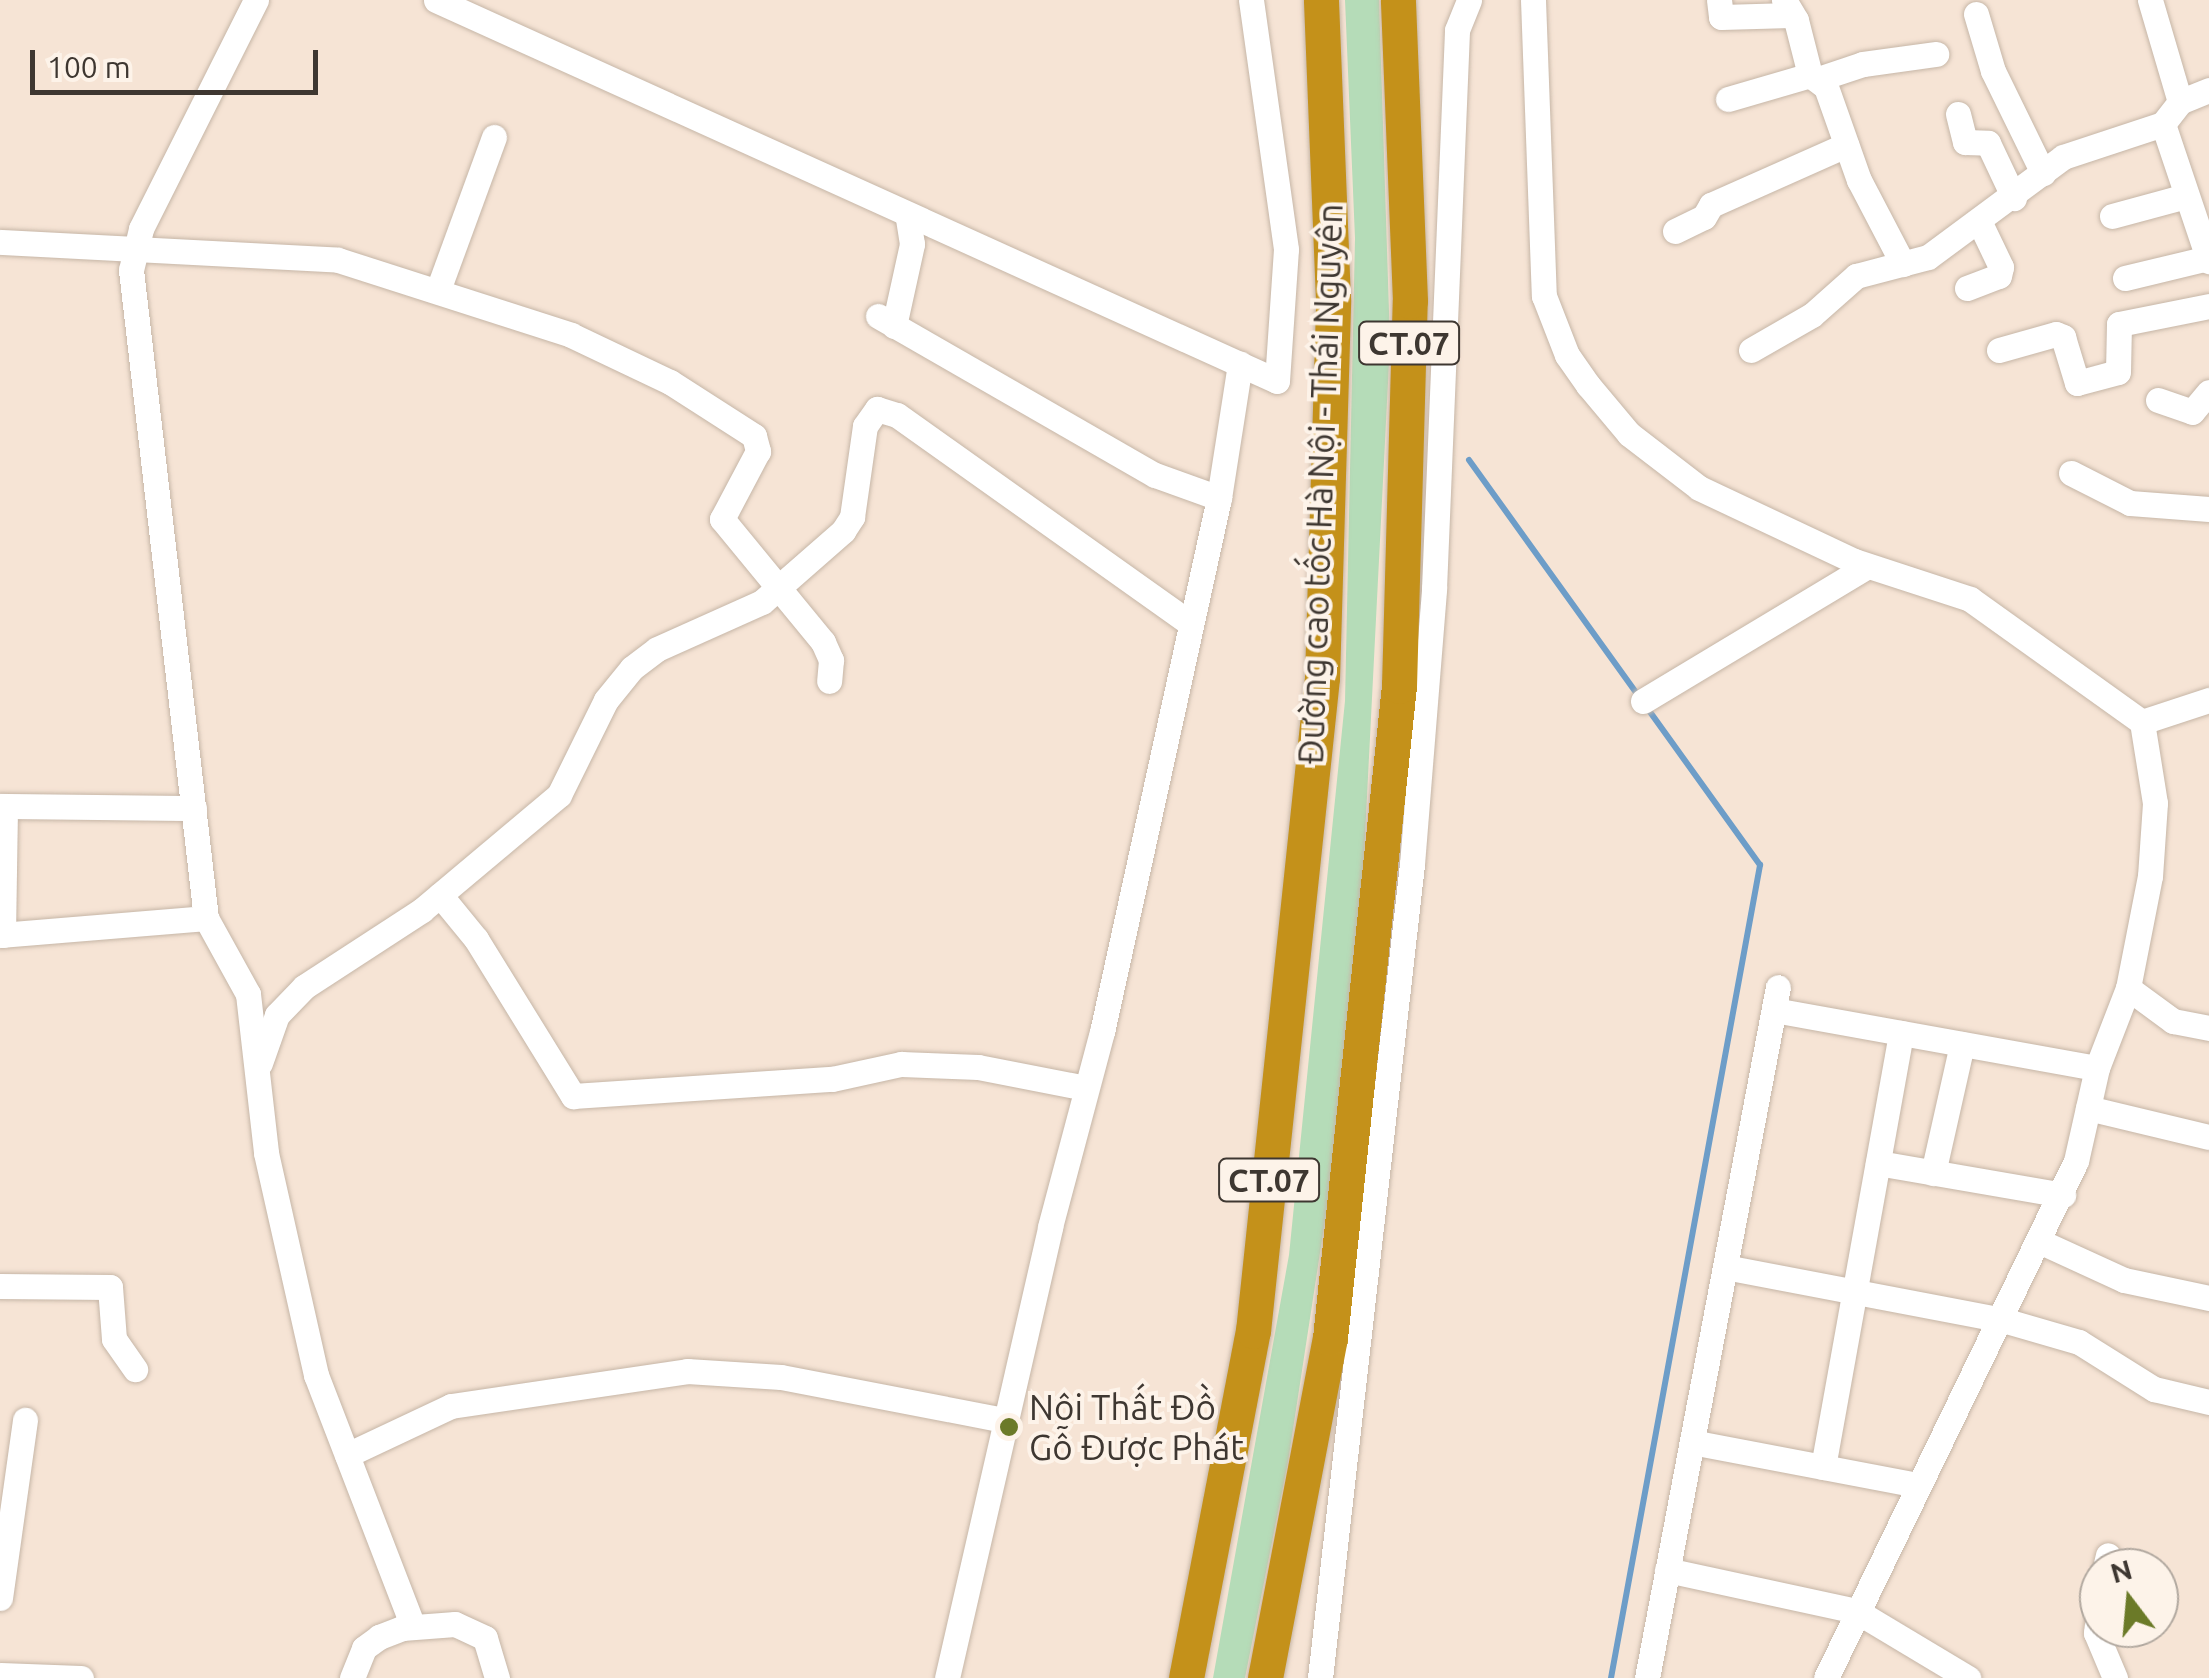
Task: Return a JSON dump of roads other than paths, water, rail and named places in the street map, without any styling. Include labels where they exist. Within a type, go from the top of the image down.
[{"type":"highway","name":"Đường cao tốc Hà Nội - Thái Nguyên","points":[[1186,1678],[1253,1331],[1322,678],[1333,300],[1321,0]]},
{"type":"highway","name":"CT.07","points":[[1264,1678],[1330,1338],[1398,686],[1410,301],[1398,0]]},
{"type":"street","points":[[256,0],[134,252],[206,918],[248,994],[266,1153],[304,1332],[413,1627]]},
{"type":"street","points":[[436,0],[908,218],[1278,381],[1286,249],[1251,0]]},
{"type":"street","points":[[1320,1678],[1412,864],[1434,589],[1457,30],[1469,0]]},
{"type":"street","points":[[1534,0],[1541,266],[1553,326],[1567,355],[1629,434],[1700,488],[1868,566],[1970,598],[2142,722],[2155,803],[2150,876],[2128,988],[2097,1068],[2062,1195],[1917,1484],[1826,1678]]},
{"type":"street","points":[[1719,0],[1721,17],[1788,7],[1814,77],[1902,264]]},
{"type":"street","points":[[2150,0],[2180,102]]},
{"type":"street","points":[[1976,14],[1993,70],[2043,174]]},
{"type":"street","points":[[1728,99],[1863,64],[1936,54]]},
{"type":"street","points":[[1752,350],[1812,316],[1856,276],[1928,257],[2014,198],[2063,157],[2163,124],[2180,102],[2209,90]]},
{"type":"street","points":[[1958,114],[1966,142],[1988,143],[2014,198]]},
{"type":"street","points":[[2125,278],[2208,259],[2194,199],[2163,124]]},
{"type":"street","points":[[438,290],[494,137]]},
{"type":"street","points":[[1676,231],[1704,217],[1711,205],[1846,145]]},
{"type":"street","points":[[2112,216],[2194,199]]},
{"type":"street","points":[[908,218],[912,243],[886,321],[1154,475],[1219,498]]},
{"type":"street","points":[[1967,288],[1999,276],[2001,267],[1980,223]]},
{"type":"street","points":[[0,242],[338,260],[571,335],[670,382],[754,436],[758,451],[721,515],[829,653],[828,681]]},
{"type":"street","points":[[2000,350],[2056,334],[2063,338],[2078,382],[2118,372],[2119,324],[2209,306]]},
{"type":"street","points":[[946,1678],[1004,1420],[1086,1088],[1219,498],[1240,364]]},
{"type":"street","points":[[2158,400],[2192,412],[2209,392]]},
{"type":"street","points":[[259,1065],[277,1015],[304,988],[440,894],[559,796],[606,700],[632,668],[781,590],[849,525],[868,414],[886,409],[1190,623]]},
{"type":"street","points":[[2071,473],[2130,503],[2209,509]]},
{"type":"street","points":[[1642,701],[1868,566]]},
{"type":"street","points":[[2142,722],[2209,700]]},
{"type":"street","points":[[194,808],[2,806],[1,935],[206,918]]},
{"type":"street","points":[[440,894],[476,938],[574,1096],[832,1079],[902,1064],[978,1067],[1086,1088]]},
{"type":"street","points":[[2128,988],[2173,1021],[2209,1028]]},
{"type":"street","points":[[1647,1678],[1776,998],[1902,1032],[2097,1068]]},
{"type":"street","points":[[1823,1467],[1902,1032]]},
{"type":"street","points":[[1933,1173],[1962,1044]]},
{"type":"street","points":[[2088,1108],[2209,1137]]},
{"type":"street","points":[[1878,1164],[2062,1195]]},
{"type":"street","points":[[2041,1242],[2124,1280],[2209,1298]]},
{"type":"street","points":[[1725,1267],[2002,1320],[2079,1342],[2154,1390],[2209,1402]]},
{"type":"street","points":[[0,1286],[110,1287],[114,1339],[135,1369]]},
{"type":"street","points":[[347,1455],[451,1406],[687,1371],[782,1377],[1004,1420]]},
{"type":"street","points":[[0,1598],[5,1509],[26,1420]]},
{"type":"street","points":[[1692,1442],[1917,1484]]},
{"type":"street","points":[[1668,1570],[1856,1611],[1968,1678]]},
{"type":"street","points":[[352,1678],[364,1648],[413,1627],[477,1629],[497,1678]]},
{"type":"street","points":[[2102,1648],[2115,1678]]},
{"type":"street","points":[[0,1674],[81,1678]]},
{"type":"waterway","points":[[1469,460],[1638,695]]},
{"type":"waterway","points":[[1611,1678],[1760,865],[1645,705]]},
{"type":"place","name":"Nội Thất Đồ Gỗ Được Phát","points":[[1009,1427]]}]
